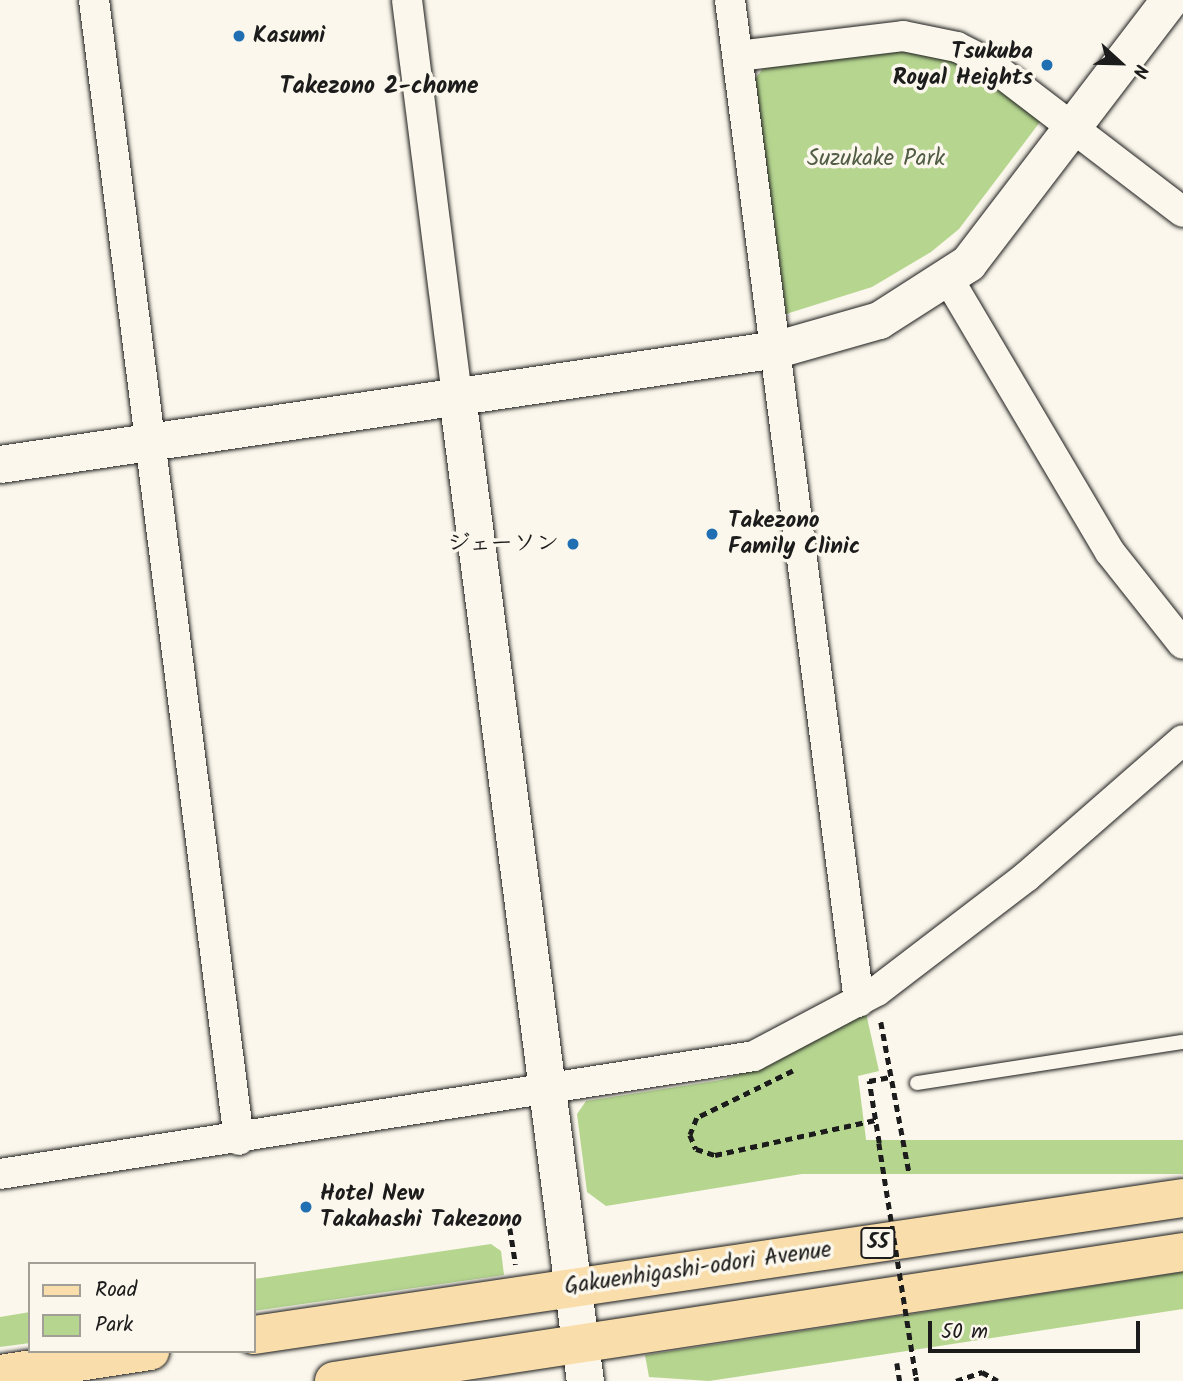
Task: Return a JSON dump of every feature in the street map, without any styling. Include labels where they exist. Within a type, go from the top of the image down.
[{"type":"main road","name":"Gakuenhigashi-odori Avenue","points":[[256,1335],[1183,1198]]},
{"type":"main road","points":[[334,1381],[583,1363],[1183,1252]]},
{"type":"main road","points":[[0,1374],[137,1353]]},
{"type":"street","points":[[94,0],[114,94],[150,443],[239,1140]]},
{"type":"street","points":[[407,0],[583,1363]]},
{"type":"street","points":[[730,0],[865,1012]]},
{"type":"street","points":[[0,464],[776,349],[879,320],[949,280],[1074,130],[1169,0]]},
{"type":"street","points":[[737,56],[877,37],[928,40],[988,63],[1183,212]]},
{"type":"street","points":[[949,280],[1110,552],[1183,644]]},
{"type":"street","points":[[0,1174],[548,1093],[754,1056],[865,1012],[1183,740]]},
{"type":"lane","points":[[917,1083],[1183,1042]]},
{"type":"path","points":[[865,1012],[882,1016],[890,1077],[909,1172]]},
{"type":"path","points":[[799,1068],[697,1118],[690,1135],[696,1149],[715,1154],[875,1120]]},
{"type":"path","points":[[890,1077],[869,1081],[916,1379]]},
{"type":"path","points":[[510,1228],[517,1272]]},
{"type":"path","points":[[897,1363],[900,1381]]},
{"type":"path","points":[[956,1381],[982,1372],[998,1381]]},
{"type":"green space","name":"Suzukake Park","points":[[895,49],[943,57],[974,72],[1043,118],[959,229],[931,252],[872,287],[786,314],[755,79],[767,63]]},
{"type":"green space","points":[[866,1013],[879,1071],[858,1076],[869,1163],[606,1206],[587,1192],[577,1114],[586,1101],[721,1080],[770,1065]]},
{"type":"green space","points":[[631,1140],[1183,1140],[1183,1174],[631,1174]]},
{"type":"green space","points":[[491,1244],[501,1251],[504,1275],[256,1311],[256,1279]]},
{"type":"green space","points":[[1183,1272],[1183,1309],[709,1381],[649,1377],[645,1355]]},
{"type":"green space","points":[[28,1312],[28,1343],[0,1347],[0,1317]]},
{"type":"place","name":"Kasumi","points":[[239,36]]},
{"type":"place","name":"Tsukuba Royal Heights","points":[[1047,65]]},
{"type":"place","name":"Takezono Family Clinic","points":[[712,534]]},
{"type":"place","name":"ジェーソン","points":[[573,544]]},
{"type":"place","name":"Hotel New Takahashi Takezono","points":[[306,1207]]},
{"type":"district","name":"Takezono 2-chome","points":[[379,87]]}]
